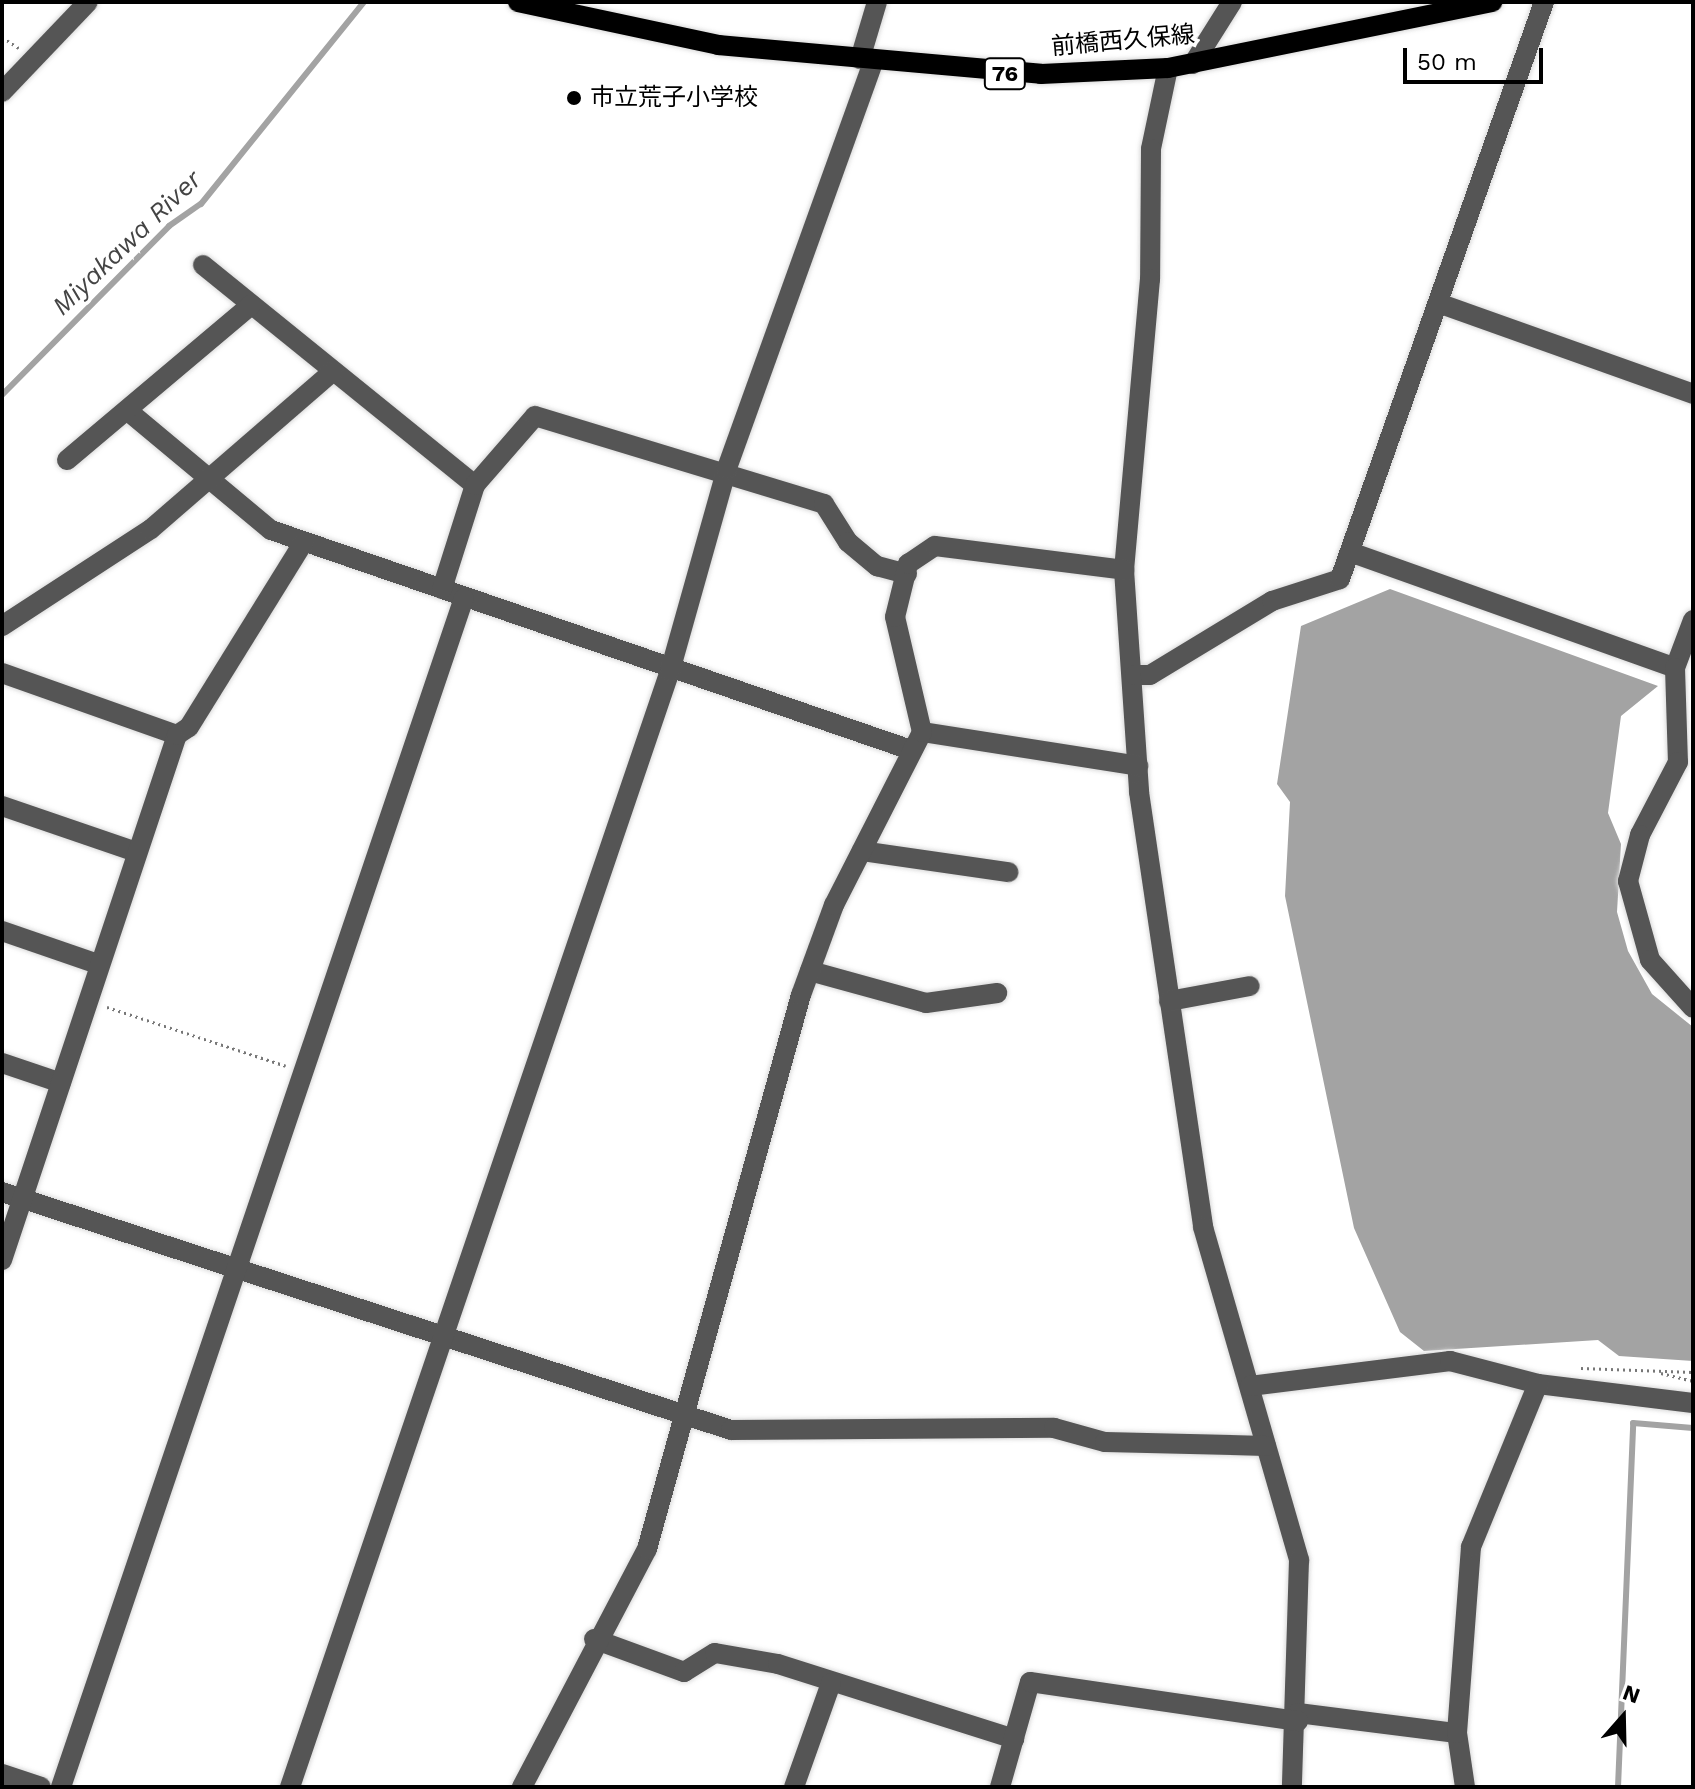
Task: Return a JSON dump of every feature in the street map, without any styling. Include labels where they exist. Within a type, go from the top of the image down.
[{"type":"main road","name":"前橋西久保線","points":[[518,2],[718,45],[976,73],[1168,68],[1492,2]]},
{"type":"street","points":[[2,92],[88,2]]},
{"type":"street","points":[[290,1787],[670,671],[727,468],[867,59],[877,2]]},
{"type":"street","points":[[1193,64],[1232,2]]},
{"type":"street","points":[[1135,675],[1150,675],[1272,601],[1340,579],[1544,2]]},
{"type":"street","points":[[1168,68],[1151,149],[1149,293],[1124,570],[1135,675],[1138,766],[1203,1227],[1299,1560],[1298,1717],[1292,1787]]},
{"type":"street","points":[[203,265],[475,485]]},
{"type":"street","points":[[1438,303],[1693,394]]},
{"type":"street","points":[[67,460],[251,305]]},
{"type":"street","points":[[2,626],[124,550],[332,372]]},
{"type":"street","points":[[128,411],[210,477],[260,525],[303,543],[670,671],[916,741],[1138,766]]},
{"type":"street","points":[[442,589],[475,485],[535,416],[553,427],[727,468],[824,504],[848,542],[877,566],[907,574]]},
{"type":"street","points":[[2,1260],[75,1043],[98,964],[177,735],[189,727],[303,543]]},
{"type":"street","points":[[522,1787],[594,1639],[647,1549],[810,971],[862,851],[916,741],[895,617],[908,564],[935,546],[1124,570]]},
{"type":"street","points":[[1350,552],[1675,668]]},
{"type":"street","points":[[61,1787],[464,598]]},
{"type":"street","points":[[1693,620],[1675,668],[1678,762],[1640,835],[1628,881],[1650,960],[1693,1008]]},
{"type":"street","points":[[2,673],[177,735]]},
{"type":"street","points":[[2,806],[136,852]]},
{"type":"street","points":[[862,851],[1008,872]]},
{"type":"street","points":[[2,931],[98,964]]},
{"type":"street","points":[[810,971],[926,1003],[997,993]]},
{"type":"street","points":[[1169,1001],[1250,986]]},
{"type":"street","points":[[2,1063],[61,1083]]},
{"type":"street","points":[[2,1192],[445,1334],[683,1416],[778,1435],[1054,1428],[1105,1442],[1266,1446]]},
{"type":"street","points":[[1250,1386],[1424,1360],[1538,1384],[1693,1403]]},
{"type":"street","points":[[1465,1787],[1457,1733],[1471,1547],[1538,1384]]},
{"type":"street","points":[[594,1639],[684,1672],[715,1653],[831,1683],[1014,1739]]},
{"type":"street","points":[[1000,1787],[1030,1682],[1298,1717],[1457,1733]]},
{"type":"street","points":[[794,1787],[831,1683]]},
{"type":"street","points":[[2,1774],[41,1787]]},
{"type":"path","points":[[87,1001],[305,1072]]},
{"type":"path","points":[[1574,1368],[1693,1372]]},
{"type":"path","points":[[1654,1371],[1693,1381]]},
{"type":"shaded area","points":[[1390,589],[1658,686],[1621,716],[1608,813],[1621,844],[1617,912],[1628,951],[1652,994],[1693,1027],[1693,1361],[1619,1356],[1598,1340],[1424,1351],[1400,1332],[1354,1228],[1285,896],[1290,802],[1277,784],[1301,626]]},
{"type":"waterway","name":"Miyakawa River","points":[[2,395],[169,226],[201,204],[364,2]]},
{"type":"waterway","points":[[1618,1787],[1633,1423],[1693,1428]]},
{"type":"place","name":"市立荒子小学校","points":[[574,98]]}]
